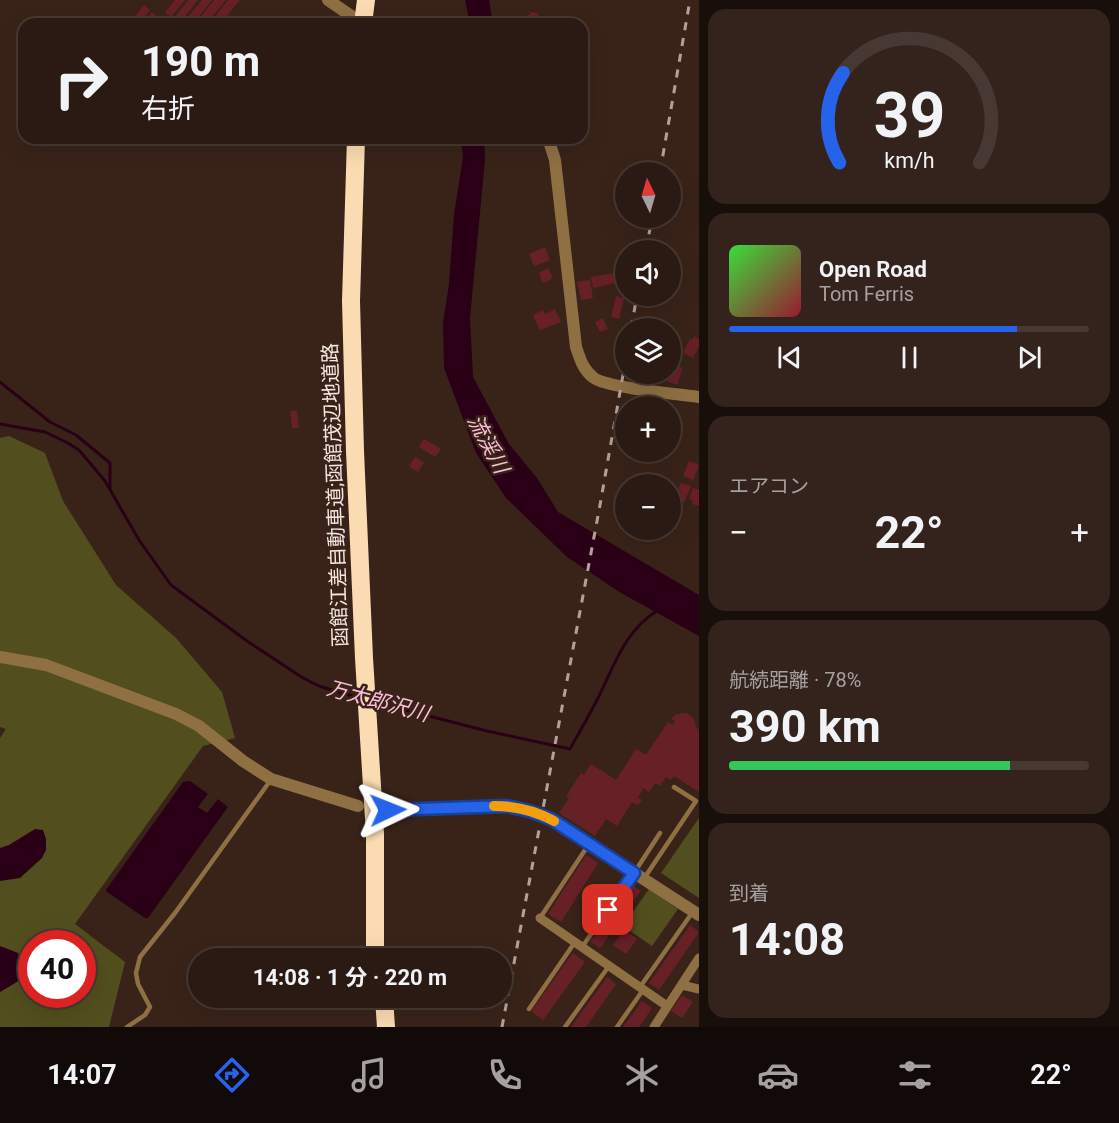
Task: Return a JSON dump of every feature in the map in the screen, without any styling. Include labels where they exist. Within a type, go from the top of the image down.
[{"type":"highway","points":[[364,18],[366,0]]},
{"type":"highway","name":"函館江差自動車道;函館茂辺地道路","points":[[356,144],[351,301],[364,658],[376,862],[375,948]]},
{"type":"highway","points":[[376,862],[380,948]]},
{"type":"highway","points":[[376,1008],[378,1025]]},
{"type":"highway","points":[[378,1025],[382,1008]]},
{"type":"street","points":[[328,0],[354,18]]},
{"type":"street","points":[[553,144],[576,347],[581,363],[586,371],[600,382],[699,397]]},
{"type":"street","points":[[0,657],[46,665],[176,714],[199,726],[243,761],[271,779],[358,806]]},
{"type":"street","points":[[388,810],[507,806],[529,811],[551,819],[696,914]]},
{"type":"street","points":[[540,918],[667,1006]]},
{"type":"street","points":[[654,1027],[699,958]]},
{"type":"street","points":[[682,985],[699,989]]},
{"type":"lane","points":[[127,1027],[145,1015],[150,1007],[138,984],[136,973],[140,957],[175,913],[271,779]]},
{"type":"lane","points":[[529,1009],[579,945],[639,876],[696,801],[674,787]]},
{"type":"lane","points":[[639,876],[660,833]]},
{"type":"lane","points":[[540,918],[589,844]]},
{"type":"lane","points":[[617,1027],[641,988],[696,914]]},
{"type":"lane","points":[[566,1027],[609,966]]},
{"type":"shaded area","points":[[9,436],[45,453],[63,501],[116,585],[176,638],[222,692],[235,738],[203,746],[75,924],[83,930],[18,930],[18,1008],[96,1008],[96,940],[125,962],[109,1027],[0,1027],[0,738],[6,729],[0,727],[0,438]]},
{"type":"shaded area","points":[[699,818],[699,898],[661,873]]},
{"type":"shaded area","points":[[649,889],[678,909],[652,946],[623,926]]},
{"type":"water","points":[[465,0],[489,0],[492,18],[469,18]]},
{"type":"water","name":"流渓川","points":[[462,144],[484,144],[485,160],[470,318],[473,377],[509,444],[537,478],[558,512],[699,595],[699,636],[621,593],[567,557],[506,498],[476,453],[444,368],[443,323],[449,284],[454,214],[463,157]]},
{"type":"water","points":[[190,781],[208,794],[198,807],[207,813],[218,799],[228,807],[148,918],[145,918],[106,890],[183,782]]},
{"type":"water","points":[[35,829],[43,830],[46,839],[46,850],[42,858],[20,878],[0,881],[0,848]]},
{"type":"water","points":[[0,946],[18,953],[18,981],[0,992]]},
{"type":"building","points":[[175,0],[185,0],[171,17],[165,12]]},
{"type":"building","points":[[188,0],[198,0],[184,18],[174,18]]},
{"type":"building","points":[[202,0],[212,0],[198,18],[187,18]]},
{"type":"building","points":[[214,0],[226,0],[211,18],[200,18]]},
{"type":"building","points":[[228,0],[240,0],[225,18],[214,18]]},
{"type":"building","points":[[144,5],[150,10],[144,18],[134,18]]},
{"type":"building","points":[[152,12],[158,17],[157,18],[147,18]]},
{"type":"building","points":[[530,12],[538,13],[538,18],[528,18]]},
{"type":"building","points":[[545,247],[550,260],[534,266],[529,254]]},
{"type":"building","points":[[548,268],[553,278],[543,283],[539,273]]},
{"type":"building","points":[[615,273],[615,283],[593,288],[591,277]]},
{"type":"building","points":[[590,280],[593,298],[581,300],[577,282]]},
{"type":"building","points":[[615,300],[615,306],[622,306],[619,318],[611,317]]},
{"type":"building","points":[[555,309],[561,322],[540,330],[533,315],[543,310],[545,314]]},
{"type":"building","points":[[603,318],[608,329],[600,332],[595,322]]},
{"type":"building","points":[[694,336],[699,339],[699,346],[693,358],[683,353]]},
{"type":"building","points":[[290,411],[297,411],[299,428],[292,428]]},
{"type":"building","points":[[424,439],[441,449],[435,457],[419,447]]},
{"type":"building","points":[[415,457],[424,462],[418,472],[409,466]]},
{"type":"building","points":[[689,461],[699,465],[693,480],[683,476]]},
{"type":"building","points":[[681,483],[691,486],[684,503],[681,501]]},
{"type":"building","points":[[693,488],[699,490],[699,506],[692,504],[693,500],[689,499]]},
{"type":"building","points":[[687,713],[694,719],[699,730],[699,792],[674,776],[671,780],[666,777],[660,786],[655,783],[649,792],[643,788],[638,798],[642,800],[638,805],[632,802],[617,826],[606,819],[595,836],[559,813],[569,798],[566,796],[581,773],[584,775],[591,764],[616,780],[636,749],[646,755],[668,722],[673,725],[675,721],[671,719]]},
{"type":"building","points":[[586,855],[598,863],[561,922],[548,914]]},
{"type":"building","points":[[631,884],[641,891],[600,948],[590,942]]},
{"type":"building","points":[[690,925],[699,932],[659,990],[649,983]]},
{"type":"building","points":[[624,930],[637,939],[626,954],[613,945]]},
{"type":"building","points":[[573,953],[585,962],[543,1020],[531,1011]]},
{"type":"building","points":[[607,977],[616,984],[586,1027],[571,1027]]},
{"type":"building","points":[[682,995],[693,1002],[682,1018],[671,1011]]},
{"type":"building","points":[[642,1001],[652,1008],[639,1027],[623,1027]]},
{"type":"waterway","points":[[0,382],[50,422],[76,435],[110,463],[110,489]]},
{"type":"waterway","name":"万太郎沢川","points":[[0,424],[45,432],[79,450],[105,481],[139,540],[171,585],[247,641],[303,678],[319,686],[359,698]]},
{"type":"waterway","name":"万太郎沢川","points":[[374,702],[487,731],[570,749],[596,703],[622,648],[637,628],[658,610]]},
{"type":"railway","points":[[662,162],[690,0]]},
{"type":"railway","points":[[648,240],[650,228]]},
{"type":"railway","points":[[633,318],[635,306]]},
{"type":"railway","points":[[502,1027],[621,384]]},
{"type":"slow traffic","points":[[494,806],[507,806],[529,811],[554,821]]},
{"type":"route","points":[[388,810],[507,806],[551,819],[634,873],[608,910]]}]
